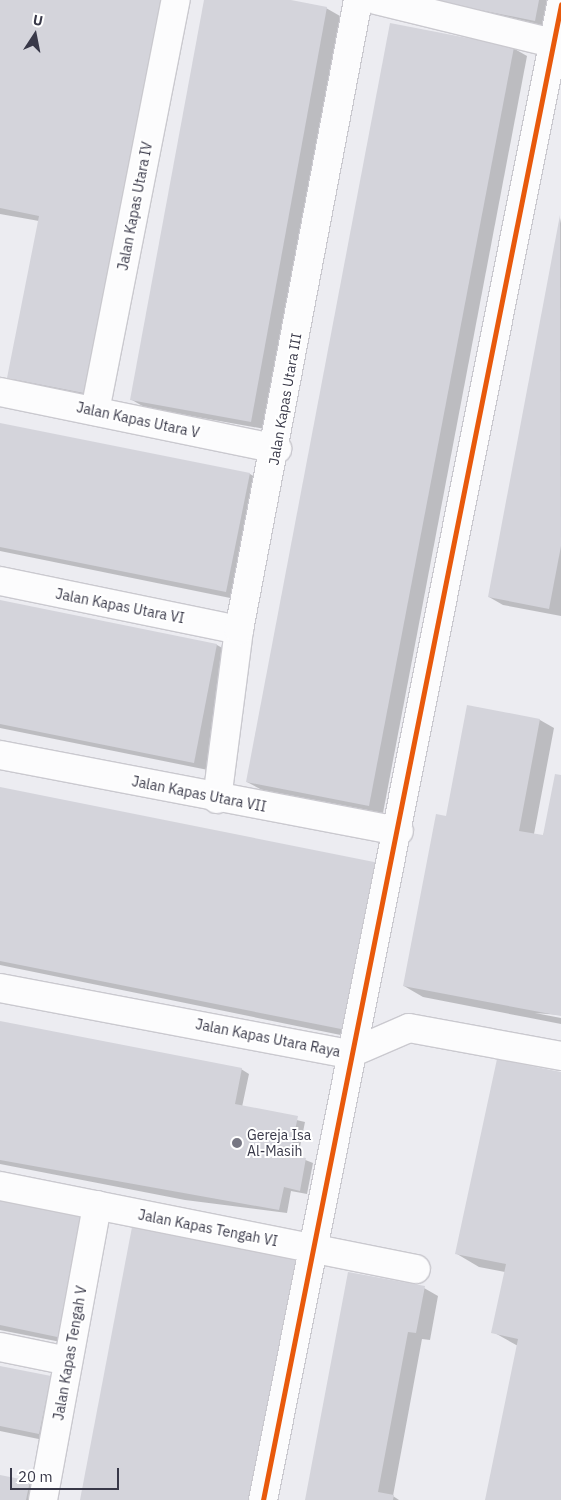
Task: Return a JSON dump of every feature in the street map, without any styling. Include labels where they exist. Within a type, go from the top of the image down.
[{"type":"street","name":"Jalan Kapas Utara IV","points":[[95,411],[176,0]]},
{"type":"street","name":"Jalan Kapas Utara III","points":[[217,799],[239,630],[276,449],[358,0]]},
{"type":"street","points":[[376,0],[558,44]]},
{"type":"street","points":[[263,1500],[310,1248],[349,1054],[399,830],[558,44],[561,4]]},
{"type":"street","name":"Jalan Kapas Utara V","points":[[0,392],[276,449]]},
{"type":"street","name":"Jalan Kapas Utara VI","points":[[0,581],[239,630]]},
{"type":"street","name":"Jalan Kapas Utara VII","points":[[0,754],[217,799],[399,830]]},
{"type":"street","name":"Jalan Kapas Utara Raya","points":[[0,988],[349,1054],[409,1028],[561,1056]]},
{"type":"street","name":"Jalan Kapas Tengah VI","points":[[0,1186],[416,1269]]},
{"type":"street","name":"Jalan Kapas Tengah V","points":[[44,1500],[97,1206]]},
{"type":"street","points":[[0,1348],[68,1361]]},
{"type":"building","points":[[0,0],[161,0],[84,393],[7,378],[39,216],[0,208]]},
{"type":"building","points":[[204,0],[291,0],[327,7],[251,422],[130,400]]},
{"type":"building","points":[[430,0],[539,0],[535,21]]},
{"type":"building","points":[[390,23],[514,47],[369,806],[246,782]]},
{"type":"building","points":[[560,215],[561,546],[549,609],[488,597]]},
{"type":"building","points":[[0,423],[250,473],[226,592],[0,547]]},
{"type":"building","points":[[0,600],[217,644],[194,763],[0,724]]},
{"type":"building","points":[[467,705],[540,719],[519,831],[543,835],[555,774],[561,775],[561,1016],[403,986],[436,814],[446,816]]},
{"type":"building","points":[[0,787],[379,863],[346,1030],[0,961]]},
{"type":"building","points":[[0,1021],[242,1068],[235,1104],[298,1116],[290,1155],[306,1158],[300,1191],[284,1187],[279,1210],[0,1160]]},
{"type":"building","points":[[497,1059],[561,1072],[561,1500],[485,1500],[518,1339],[491,1333],[506,1264],[455,1254]]},
{"type":"building","points":[[0,1199],[87,1216],[62,1338],[0,1325]]},
{"type":"building","points":[[132,1227],[301,1259],[254,1500],[80,1500]]},
{"type":"building","points":[[348,1272],[425,1286],[416,1333],[408,1332],[378,1492],[394,1495],[393,1500],[305,1500]]},
{"type":"building","points":[[0,1366],[51,1376],[39,1434],[0,1426]]},
{"type":"building","points":[[0,1475],[30,1481],[26,1500],[0,1500]]},
{"type":"cycle path","points":[[263,1500],[561,4]]},
{"type":"place","name":"Gereja Isa Al-Masih","points":[[237,1143]]}]
